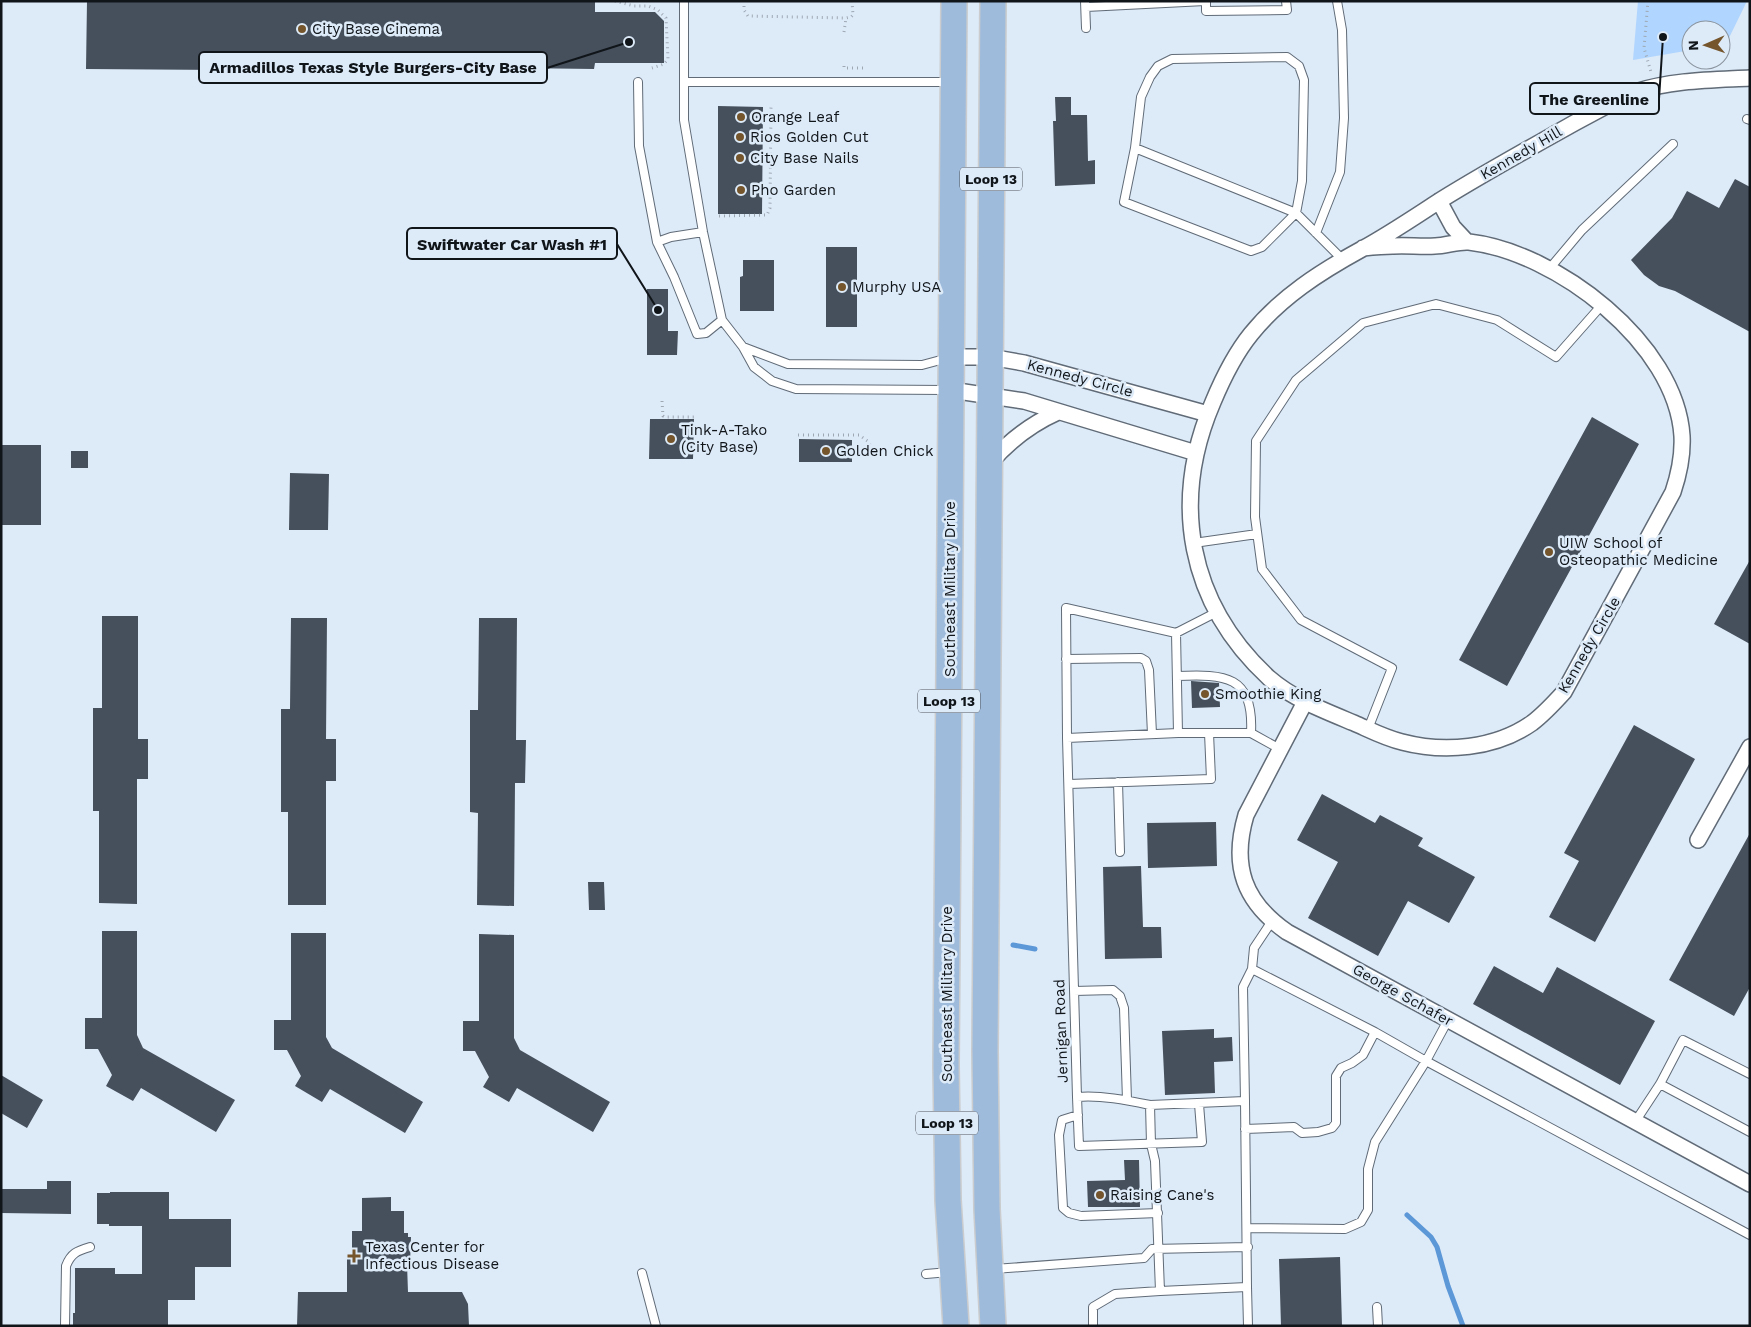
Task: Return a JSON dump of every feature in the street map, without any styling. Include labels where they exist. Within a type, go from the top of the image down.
[{"type":"main road","name":"Southeast Military Drive","points":[[954,1],[946,1066],[948,1200],[956,1326]]},
{"type":"main road","name":"Loop 13","points":[[993,1],[985,1042],[987,1211],[993,1326]]},
{"type":"main road","points":[[953,1272],[990,1270]]},
{"type":"street","name":"Kennedy Hill","points":[[1439,201],[1570,124],[1633,92],[1686,81],[1750,78]]},
{"type":"street","name":"Kennedy Circle","points":[[1363,248],[1436,246],[1467,242],[1505,251],[1550,268],[1580,288],[1619,320],[1638,339],[1656,363],[1678,412],[1682,436],[1681,468],[1673,492],[1564,692],[1552,706],[1521,730],[1496,740],[1471,746],[1435,748],[1419,746],[1400,742],[1368,730],[1305,702],[1271,679],[1238,645],[1217,612],[1202,578],[1196,561],[1194,543],[1190,503],[1191,476],[1196,453],[1208,414],[1238,351],[1283,300],[1302,285],[1439,201]]},
{"type":"street","points":[[1439,201],[1452,228],[1467,242]]},
{"type":"street","name":"Kennedy Circle","points":[[950,358],[990,357],[1024,362],[1208,414]]},
{"type":"street","points":[[951,390],[1024,402],[1196,453]]},
{"type":"street","points":[[990,464],[1012,441],[1028,428],[1058,412]]},
{"type":"street","name":"George Schafer","points":[[1305,702],[1246,815],[1241,834],[1239,853],[1242,872],[1248,890],[1258,907],[1287,932],[1750,1184]]},
{"type":"street","points":[[1698,840],[1750,747]]},
{"type":"lane","points":[[684,1],[684,120],[702,232],[722,320],[743,347],[754,367],[772,381],[796,389],[951,390]]},
{"type":"lane","points":[[1086,28],[1086,4],[1205,1],[1206,12],[1287,10],[1286,1]]},
{"type":"lane","points":[[1316,233],[1340,172],[1344,118],[1342,30],[1337,1]]},
{"type":"lane","points":[[1286,57],[1299,66],[1304,80],[1302,182],[1296,213],[1262,247],[1251,251],[1124,202],[1135,148],[1141,97],[1158,66],[1172,59],[1286,57]]},
{"type":"lane","points":[[638,82],[639,146],[657,242],[674,277],[697,334],[706,333],[722,320]]},
{"type":"lane","points":[[684,82],[953,82]]},
{"type":"lane","points":[[1550,268],[1582,230],[1673,144]]},
{"type":"lane","points":[[1135,148],[1296,213],[1342,259]]},
{"type":"lane","points":[[657,242],[671,237],[702,232]]},
{"type":"lane","points":[[1368,730],[1392,668],[1301,620],[1262,569],[1255,518],[1256,441],[1296,380],[1363,323],[1436,304],[1498,320],[1556,357],[1601,306]]},
{"type":"lane","points":[[743,347],[788,364],[922,365],[950,358]]},
{"type":"lane","points":[[1194,543],[1257,534]]},
{"type":"lane","name":"Jernigan Road","points":[[1176,633],[1066,608],[1067,738],[1077,1096],[1127,1100],[1150,1105],[1245,1102]]},
{"type":"lane","points":[[1178,733],[1176,633],[1217,612]]},
{"type":"lane","points":[[1066,659],[1141,658],[1146,662],[1149,670],[1152,734]]},
{"type":"lane","points":[[1177,676],[1222,676],[1232,680],[1244,693],[1249,703],[1250,733]]},
{"type":"lane","points":[[1067,738],[1178,733],[1250,733],[1280,749]]},
{"type":"lane","points":[[1069,784],[1211,779],[1209,733]]},
{"type":"lane","points":[[1118,782],[1120,852]]},
{"type":"lane","points":[[1248,1326],[1243,986],[1252,969],[1254,948],[1272,921]]},
{"type":"lane","points":[[1252,969],[1375,1032],[1750,1235]]},
{"type":"lane","points":[[1074,990],[1113,990],[1120,996],[1124,1008],[1127,1100]]},
{"type":"lane","points":[[1247,1228],[1345,1229],[1361,1222],[1368,1210],[1368,1170],[1375,1142],[1426,1061],[1448,1020]]},
{"type":"lane","points":[[1244,1129],[1294,1127],[1302,1133],[1318,1132],[1332,1128],[1336,1123],[1336,1076],[1341,1068],[1363,1055],[1375,1032]]},
{"type":"lane","points":[[1635,1122],[1660,1084],[1683,1040],[1750,1074]]},
{"type":"lane","points":[[1660,1084],[1750,1132]]},
{"type":"lane","points":[[1077,1096],[1079,1146],[1202,1142],[1199,1104]]},
{"type":"lane","points":[[1150,1105],[1151,1144],[1155,1161],[1158,1213],[1156,1249],[1160,1291]]},
{"type":"lane","points":[[1078,1115],[1062,1120],[1059,1135],[1064,1208],[1081,1216],[1158,1213]]},
{"type":"lane","points":[[65,1326],[66,1266],[69,1258],[75,1251],[90,1247]]},
{"type":"lane","points":[[990,1270],[1144,1258],[1156,1249],[1248,1247]]},
{"type":"lane","points":[[926,1274],[953,1272]]},
{"type":"lane","points":[[642,1273],[656,1326]]},
{"type":"lane","points":[[1093,1326],[1093,1307],[1115,1294],[1247,1287]]},
{"type":"lane","points":[[1377,1307],[1378,1326]]},
{"type":"path","points":[[615,1],[634,6],[648,6],[658,10],[666,18],[668,59],[664,64],[652,68]]},
{"type":"path","points":[[744,1],[744,10],[748,16],[846,18],[852,15],[852,1]]},
{"type":"path","points":[[1648,1],[1644,48],[1655,87]]},
{"type":"path","points":[[844,32],[846,18]]},
{"type":"path","points":[[844,66],[844,68],[866,68]]},
{"type":"path","points":[[719,216],[767,215],[770,208],[771,106]]},
{"type":"path","points":[[662,401],[662,416],[696,417]]},
{"type":"path","points":[[798,435],[859,435],[869,442],[871,450]]},
{"type":"path","points":[[906,450],[933,450]]},
{"type":"shaded area","points":[[1638,1],[1747,1],[1731,34],[1731,20],[1681,20],[1681,52],[1633,60]]},
{"type":"building","points":[[87,1],[595,1],[595,12],[655,12],[664,21],[664,63],[595,63],[594,69],[518,68],[518,57],[379,56],[379,71],[86,69]]},
{"type":"building","points":[[1055,97],[1071,97],[1071,115],[1087,115],[1088,161],[1095,160],[1095,184],[1055,186],[1053,121],[1056,121]]},
{"type":"building","points":[[718,106],[763,107],[762,214],[718,214]]},
{"type":"building","points":[[1735,179],[1750,187],[1750,332],[1675,291],[1659,286],[1644,275],[1631,260],[1672,218],[1687,191],[1719,208]]},
{"type":"building","name":"Murphy USA","points":[[826,247],[857,247],[857,327],[826,327]]},
{"type":"building","points":[[743,260],[774,260],[774,311],[740,311],[740,277],[743,276]]},
{"type":"building","points":[[647,289],[668,289],[668,331],[678,331],[677,355],[647,355]]},
{"type":"building","name":"UIW School of Osteopathic Medicine","points":[[1592,417],[1639,444],[1507,686],[1459,660]]},
{"type":"building","name":"Tink-A-Tako (City Base)","points":[[650,419],[694,419],[693,459],[649,459]]},
{"type":"building","name":"Golden Chick","points":[[799,439],[852,440],[852,462],[799,462]]},
{"type":"building","points":[[1,445],[41,445],[41,525],[1,525]]},
{"type":"building","points":[[71,451],[88,451],[88,468],[71,468]]},
{"type":"building","points":[[290,473],[329,474],[328,530],[289,530]]},
{"type":"building","points":[[1750,560],[1750,644],[1714,624]]},
{"type":"building","points":[[102,616],[138,616],[138,739],[148,739],[148,779],[137,779],[137,904],[99,903],[99,811],[93,811],[93,708],[102,708]]},
{"type":"building","points":[[291,618],[327,618],[326,739],[336,739],[336,781],[326,781],[326,905],[288,905],[288,812],[281,812],[281,709],[290,709]]},
{"type":"building","points":[[479,618],[517,618],[516,740],[526,740],[525,783],[515,783],[514,906],[477,905],[478,813],[470,812],[470,710],[478,710]]},
{"type":"building","name":"Smoothie King","points":[[1191,681],[1219,683],[1220,707],[1192,708]]},
{"type":"building","points":[[1634,725],[1695,759],[1595,942],[1549,917],[1579,861],[1564,853]]},
{"type":"building","points":[[1322,794],[1375,823],[1380,815],[1423,838],[1418,846],[1475,877],[1449,923],[1408,901],[1378,956],[1308,918],[1338,862],[1297,840]]},
{"type":"building","points":[[1216,822],[1217,866],[1148,868],[1147,823]]},
{"type":"building","points":[[1750,833],[1750,987],[1734,1016],[1669,980]]},
{"type":"building","points":[[1141,866],[1143,927],[1161,927],[1162,958],[1105,959],[1103,867]]},
{"type":"building","points":[[588,882],[604,882],[605,910],[589,910]]},
{"type":"building","points":[[102,931],[137,931],[137,1035],[143,1048],[235,1100],[216,1132],[141,1088],[133,1101],[106,1086],[112,1075],[98,1049],[85,1049],[85,1018],[102,1018]]},
{"type":"building","points":[[291,933],[326,933],[326,1037],[332,1048],[423,1102],[405,1133],[330,1089],[322,1102],[295,1086],[301,1076],[287,1050],[274,1050],[274,1020],[291,1020]]},
{"type":"building","points":[[479,934],[514,935],[514,1038],[520,1050],[610,1102],[593,1132],[517,1088],[509,1102],[483,1087],[489,1077],[475,1051],[463,1051],[463,1021],[479,1021]]},
{"type":"building","points":[[1494,966],[1543,993],[1557,967],[1655,1021],[1620,1085],[1473,1004]]},
{"type":"building","points":[[1214,1029],[1214,1038],[1232,1037],[1233,1061],[1214,1062],[1215,1093],[1165,1095],[1162,1031]]},
{"type":"building","points":[[1,1075],[43,1100],[27,1128],[1,1113]]},
{"type":"building","points":[[1124,1160],[1139,1160],[1140,1207],[1088,1207],[1087,1181],[1125,1180]]},
{"type":"building","points":[[47,1181],[71,1181],[71,1214],[1,1213],[1,1189],[47,1189]]},
{"type":"building","points":[[169,1192],[169,1219],[231,1219],[231,1267],[195,1267],[195,1300],[168,1300],[168,1326],[73,1326],[73,1313],[75,1313],[75,1268],[115,1268],[115,1274],[142,1274],[142,1226],[97,1224],[97,1193]]},
{"type":"building","points":[[391,1197],[391,1211],[404,1211],[404,1233],[408,1233],[408,1237],[411,1237],[410,1264],[407,1264],[408,1292],[462,1292],[468,1304],[469,1326],[297,1326],[298,1292],[347,1292],[347,1256],[352,1255],[352,1231],[362,1231],[362,1198]]},
{"type":"building","points":[[1340,1257],[1342,1326],[1281,1326],[1279,1259]]},
{"type":"waterway","points":[[1013,945],[1035,949]]},
{"type":"waterway","points":[[1407,1215],[1431,1237],[1437,1247],[1448,1286],[1463,1326]]},
{"type":"place","name":"City Base Cinema","points":[[302,29]]},
{"type":"place","name":"The Greenline","points":[[1663,37]]},
{"type":"place","name":"Armadillos Texas Style Burgers-City Base","points":[[629,42]]},
{"type":"place","name":"Orange Leaf","points":[[741,117]]},
{"type":"place","name":"Rios Golden Cut","points":[[740,137]]},
{"type":"place","name":"City Base Nails","points":[[740,158]]},
{"type":"place","name":"Pho Garden","points":[[741,190]]},
{"type":"place","name":"Murphy USA","points":[[842,287]]},
{"type":"place","name":"Swiftwater Car Wash #1","points":[[658,310]]},
{"type":"place","name":"Tink-A-Tako (City Base)","points":[[671,439]]},
{"type":"place","name":"Golden Chick","points":[[826,451]]},
{"type":"place","name":"UIW School of Osteopathic Medicine","points":[[1549,552]]},
{"type":"place","name":"Smoothie King","points":[[1205,694]]},
{"type":"place","name":"Raising Cane's","points":[[1100,1195]]},
{"type":"place","name":"Texas Center for Infectious Disease","points":[[354,1256]]}]
